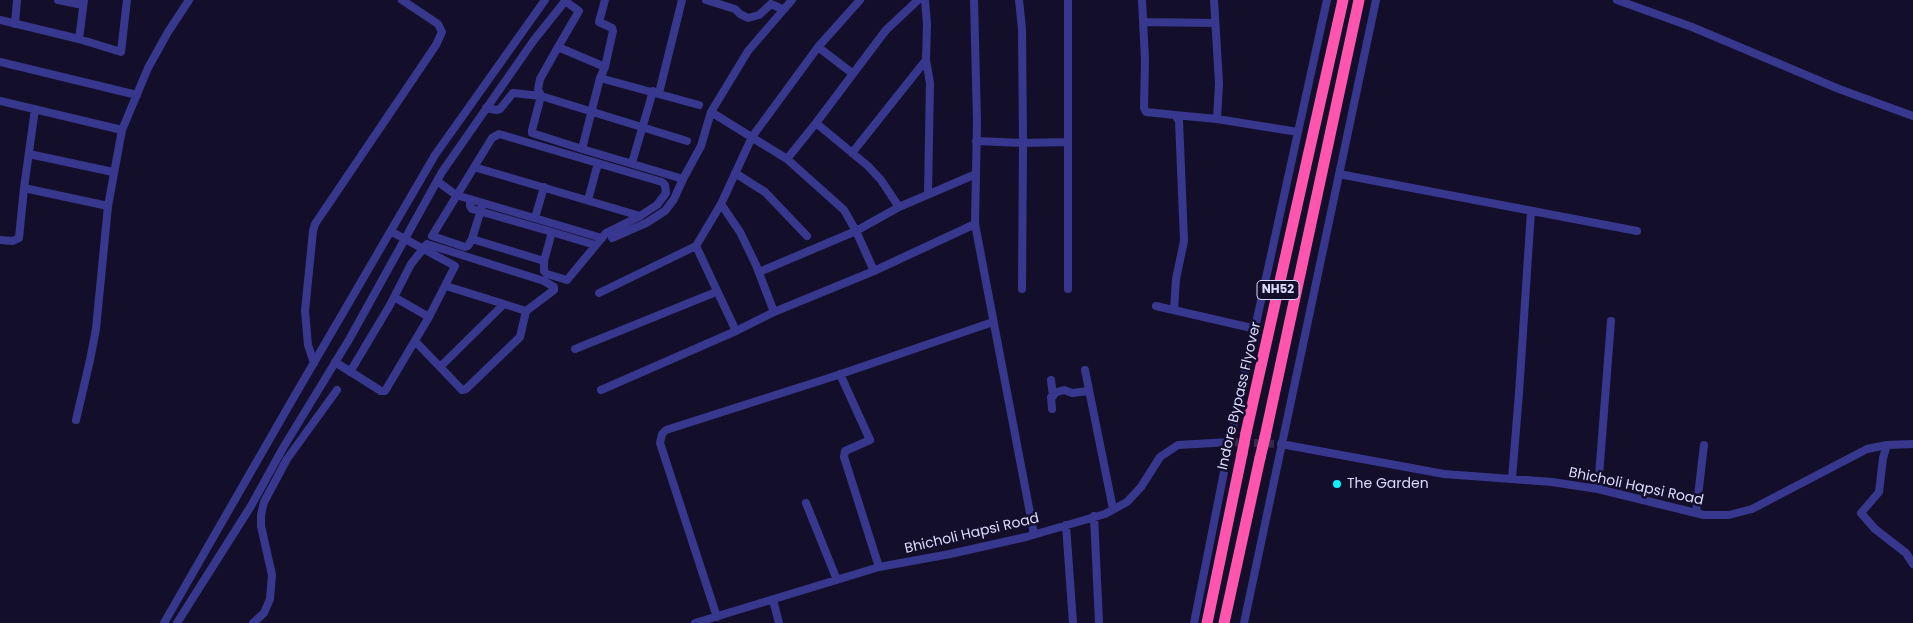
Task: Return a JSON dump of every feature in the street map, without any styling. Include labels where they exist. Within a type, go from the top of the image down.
[{"type":"highway","name":"Indore Bypass Flyover","points":[[1206,623],[1246,433],[1343,0]]},
{"type":"highway","name":"NH52","points":[[1224,623],[1359,0]]},
{"type":"street","points":[[15,24],[17,0]]},
{"type":"street","points":[[58,0],[84,3],[79,40]]},
{"type":"street","points":[[0,20],[121,52],[127,0]]},
{"type":"street","points":[[76,420],[96,329],[108,206],[122,130],[157,52],[188,0]]},
{"type":"street","points":[[314,363],[308,345],[305,311],[313,231],[436,45],[442,32],[438,24],[402,0]]},
{"type":"street","points":[[164,623],[436,155],[545,0]]},
{"type":"street","points":[[177,623],[251,506],[437,181],[534,40],[566,0],[579,11],[540,79],[538,89],[541,96],[532,133],[683,179]]},
{"type":"street","points":[[582,149],[613,31],[612,28],[599,22],[605,0]]},
{"type":"street","points":[[632,163],[656,92],[682,0]]},
{"type":"street","points":[[706,0],[735,9],[748,18],[759,16],[770,2],[782,9]]},
{"type":"street","points":[[735,9],[737,0]]},
{"type":"street","points":[[612,238],[646,224],[665,211],[674,198],[700,146],[711,112],[748,51],[782,9],[792,0]]},
{"type":"street","points":[[599,292],[696,246],[721,204],[752,137],[818,47],[860,0]]},
{"type":"street","points":[[787,159],[886,30],[918,0]]},
{"type":"street","points":[[925,0],[927,24],[926,60],[930,83],[928,193]]},
{"type":"street","points":[[974,0],[978,122],[975,224],[1034,534]]},
{"type":"street","points":[[1019,0],[1022,29],[1022,289]]},
{"type":"street","points":[[1068,0],[1068,289]]},
{"type":"street","points":[[1142,0],[1146,60],[1144,108],[1146,112],[1217,119],[1298,132]]},
{"type":"street","points":[[1214,0],[1219,83],[1217,119]]},
{"type":"street","points":[[1194,623],[1230,442],[1327,0]]},
{"type":"street","points":[[1244,623],[1376,0]]},
{"type":"street","points":[[1617,0],[1692,27],[1838,89],[1913,116]]},
{"type":"street","points":[[1143,22],[1215,23]]},
{"type":"street","points":[[558,47],[605,67]]},
{"type":"street","points":[[818,47],[852,73]]},
{"type":"street","points":[[852,153],[926,60]]},
{"type":"street","points":[[0,62],[137,95]]},
{"type":"street","points":[[600,78],[699,105]]},
{"type":"street","points":[[486,108],[496,110],[500,108],[513,93],[541,96],[687,141]]},
{"type":"street","points":[[0,101],[122,130]]},
{"type":"street","points":[[0,240],[13,241],[19,238],[35,109]]},
{"type":"street","points":[[711,112],[787,159],[844,210],[856,231],[874,271]]},
{"type":"street","points":[[1174,310],[1176,278],[1184,241],[1179,118],[1175,115]]},
{"type":"street","points":[[816,123],[868,166],[881,180],[898,207]]},
{"type":"street","points":[[483,203],[470,244],[465,247],[432,236],[492,138],[499,134],[662,182],[665,185],[666,193],[657,205],[640,216],[614,228],[595,245],[566,280],[547,274],[544,271],[544,261],[552,232]]},
{"type":"street","points":[[976,141],[1068,142]]},
{"type":"street","points":[[29,154],[114,172]]},
{"type":"street","points":[[588,200],[598,163]]},
{"type":"street","points":[[474,167],[640,216]]},
{"type":"street","points":[[735,173],[765,192],[807,236]]},
{"type":"street","points":[[758,272],[856,231],[898,207],[976,174]]},
{"type":"street","points":[[1339,174],[1637,231]]},
{"type":"street","points":[[437,181],[456,195],[602,238]]},
{"type":"street","points":[[535,218],[544,187]]},
{"type":"street","points":[[24,188],[108,206]]},
{"type":"street","points":[[470,199],[472,209],[480,212],[595,245]]},
{"type":"street","points":[[721,204],[740,232],[774,312]]},
{"type":"street","points":[[1512,479],[1520,393],[1531,211]]},
{"type":"street","points":[[601,390],[736,331],[774,312],[874,271],[975,224]]},
{"type":"street","points":[[335,362],[384,392],[416,341],[455,266],[392,232]]},
{"type":"street","points":[[472,239],[544,261]]},
{"type":"street","points":[[350,372],[411,264],[427,244],[552,284],[554,290],[526,311],[520,337],[466,389],[462,390],[416,341]]},
{"type":"street","points":[[696,246],[736,331]]},
{"type":"street","points":[[446,286],[526,311]]},
{"type":"street","points":[[576,348],[716,292]]},
{"type":"street","points":[[394,296],[429,317]]},
{"type":"street","points":[[440,367],[504,304]]},
{"type":"street","points":[[1156,306],[1256,329]]},
{"type":"street","points":[[1598,489],[1611,320]]},
{"type":"street","points":[[717,617],[660,443],[662,434],[666,430],[993,322]]},
{"type":"street","points":[[1085,370],[1113,509]]},
{"type":"street","points":[[840,374],[870,440],[845,451],[844,457],[879,567]]},
{"type":"street","points":[[1051,380],[1052,408]]},
{"type":"street","points":[[253,623],[264,613],[270,599],[272,575],[261,526],[264,502],[292,453],[337,390]]},
{"type":"street","points":[[1053,396],[1057,392],[1064,390],[1072,394],[1089,391]]},
{"type":"street","name":"Bhicholi Hapsi Road","points":[[695,623],[879,567],[950,554],[1034,534],[1094,516],[1127,502],[1141,487],[1160,456],[1178,445],[1230,442]]},
{"type":"street","name":"Bhicholi Hapsi Road","points":[[1281,444],[1444,474],[1552,482],[1598,489],[1704,515],[1729,515],[1752,509],[1867,449],[1887,445],[1913,444]]},
{"type":"street","points":[[1696,513],[1704,445]]},
{"type":"street","points":[[1887,445],[1883,458],[1879,492],[1862,514],[1875,528],[1910,553],[1913,564]]},
{"type":"street","points":[[806,503],[837,580]]},
{"type":"street","points":[[1094,516],[1099,623]]},
{"type":"street","points":[[1066,525],[1072,623]]},
{"type":"street","points":[[773,600],[779,623]]},
{"type":"tunnel","points":[[1230,442],[1281,444]]},
{"type":"place","name":"The Garden","points":[[1337,484]]}]
